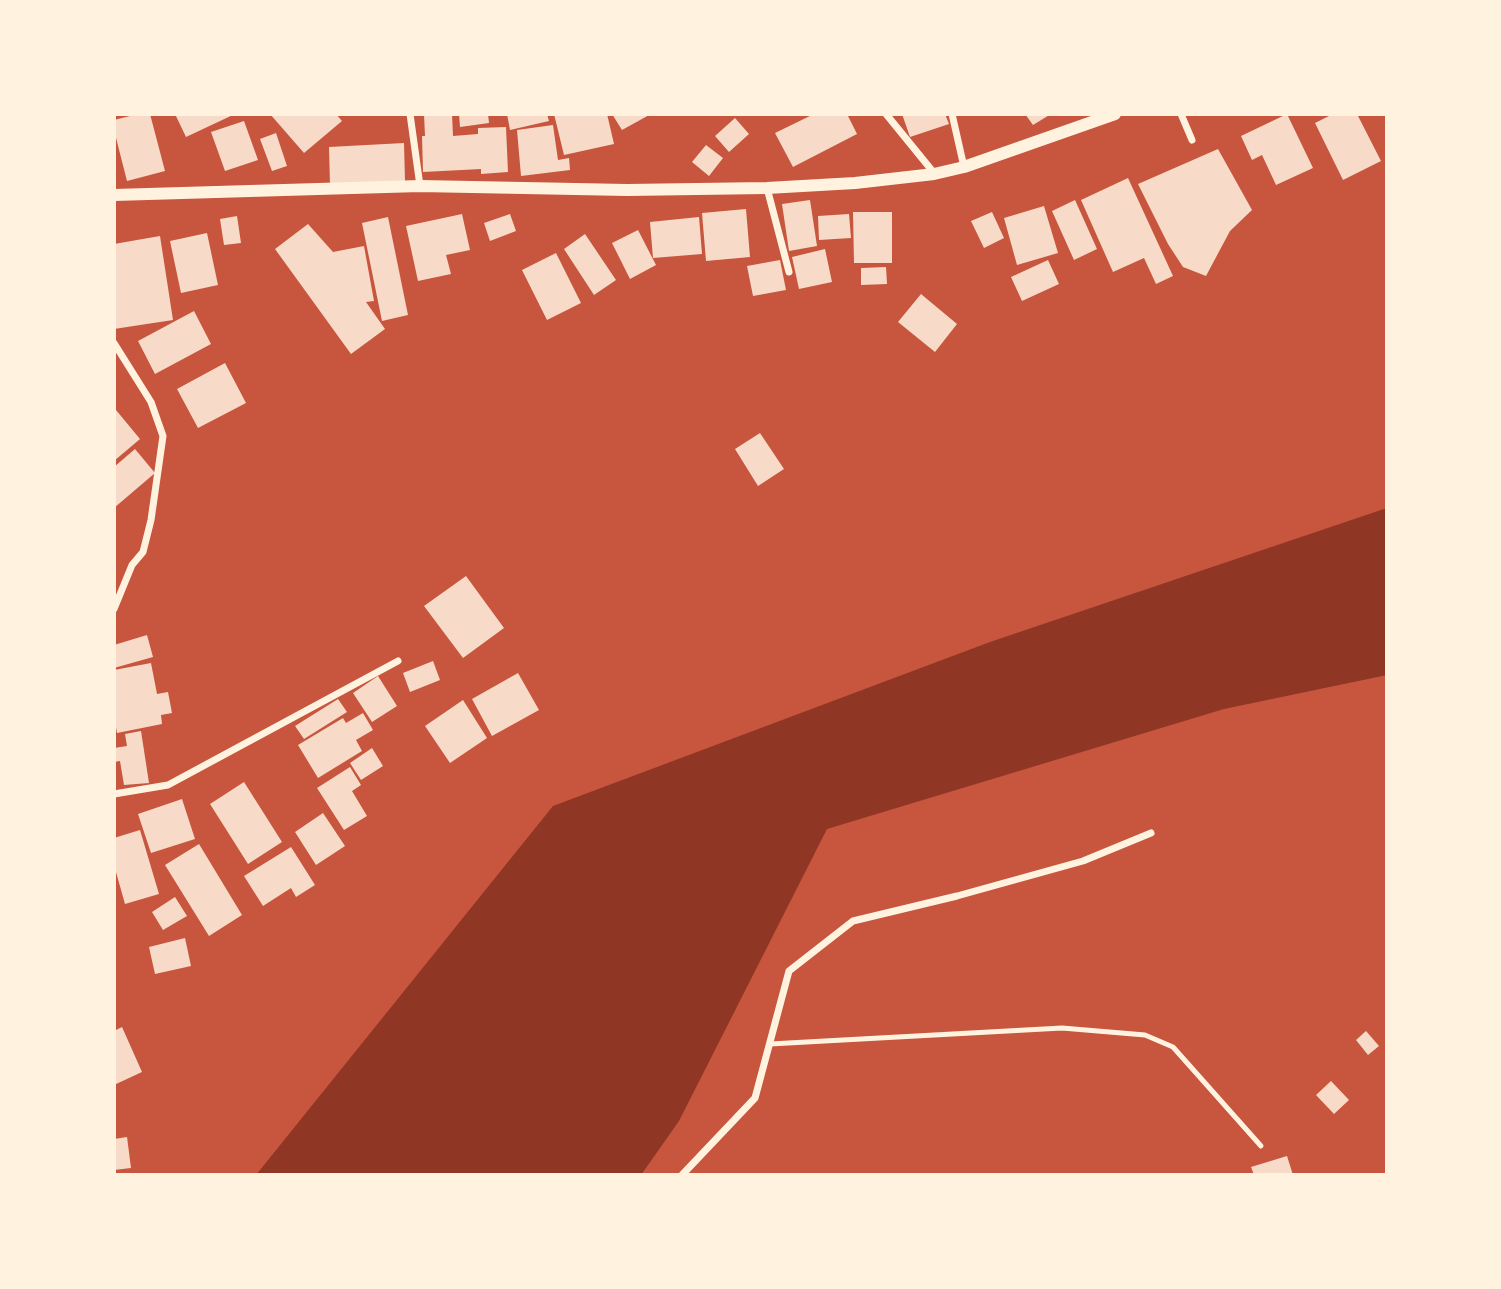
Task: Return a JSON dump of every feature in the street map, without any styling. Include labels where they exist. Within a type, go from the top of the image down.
[{"type":"street","points":[[410,114],[420,187]]},
{"type":"street","points":[[886,114],[934,174]]},
{"type":"street","points":[[952,114],[964,167]]},
{"type":"street","points":[[114,195],[420,187],[627,190],[767,188],[855,183],[934,174],[964,167],[1115,114]]},
{"type":"street","points":[[1181,114],[1192,140]]},
{"type":"street","points":[[767,188],[789,272]]},
{"type":"street","points":[[114,343],[151,402],[163,436],[151,520],[143,552],[132,565],[114,609]]},
{"type":"street","points":[[114,794],[168,785],[398,661]]},
{"type":"street","points":[[682,1175],[755,1098],[789,971],[853,921],[1083,861],[1151,833]]},
{"type":"lane","points":[[770,1044],[1062,1028],[1145,1035],[1173,1047],[1261,1146]]},
{"type":"shaded area","points":[[1387,508],[1387,675],[1224,709],[827,829],[679,1121],[641,1175],[256,1175],[553,806],[990,642]]},
{"type":"building","points":[[150,114],[165,171],[127,181],[114,120]]},
{"type":"building","points":[[175,114],[235,114],[186,137]]},
{"type":"building","points":[[270,114],[336,114],[342,121],[304,153]]},
{"type":"building","points":[[424,114],[452,114],[453,136],[478,134],[478,128],[506,127],[508,172],[481,174],[481,169],[423,172]]},
{"type":"building","points":[[459,114],[488,114],[489,123],[460,127]]},
{"type":"building","points":[[507,114],[547,114],[549,121],[510,130]]},
{"type":"building","points":[[554,114],[607,114],[614,144],[564,155]]},
{"type":"building","points":[[612,114],[651,114],[622,130]]},
{"type":"building","points":[[814,114],[847,114],[857,134],[793,167],[775,133]]},
{"type":"building","points":[[902,114],[945,114],[949,124],[910,137]]},
{"type":"building","points":[[1025,114],[1051,114],[1033,125]]},
{"type":"building","points":[[1287,114],[1313,168],[1276,185],[1262,155],[1252,160],[1241,136]]},
{"type":"building","points":[[1333,114],[1357,114],[1381,161],[1343,180],[1315,123]]},
{"type":"building","points":[[735,118],[749,134],[729,152],[715,136]]},
{"type":"building","points":[[244,121],[258,160],[225,171],[211,132]]},
{"type":"building","points":[[553,125],[558,160],[569,158],[570,170],[521,176],[517,130]]},
{"type":"building","points":[[276,133],[287,166],[272,171],[260,139]]},
{"type":"building","points":[[404,143],[405,181],[330,185],[329,147]]},
{"type":"building","points":[[706,145],[723,158],[709,176],[692,162]]},
{"type":"building","points":[[1218,149],[1252,210],[1230,231],[1206,276],[1183,267],[1168,244],[1138,184]]},
{"type":"building","points":[[1128,178],[1173,276],[1156,284],[1144,258],[1113,272],[1081,200]]},
{"type":"building","points":[[810,200],[817,246],[789,251],[782,204]]},
{"type":"building","points":[[1075,200],[1097,249],[1074,260],[1052,211]]},
{"type":"building","points":[[1044,206],[1058,253],[1017,265],[1004,218]]},
{"type":"building","points":[[746,209],[750,257],[706,261],[702,213]]},
{"type":"building","points":[[853,212],[892,212],[892,263],[854,263]]},
{"type":"building","points":[[992,212],[1004,238],[984,248],[971,221]]},
{"type":"building","points":[[462,214],[470,250],[446,255],[451,274],[418,281],[406,226]]},
{"type":"building","points":[[510,214],[516,231],[490,241],[484,223]]},
{"type":"building","points":[[849,214],[851,238],[819,240],[818,216]]},
{"type":"building","points":[[237,216],[241,243],[224,245],[220,219]]},
{"type":"building","points":[[388,217],[408,315],[382,321],[362,223]]},
{"type":"building","points":[[699,217],[702,254],[653,258],[650,222]]},
{"type":"building","points":[[308,224],[333,252],[364,246],[374,301],[366,302],[385,329],[351,354],[275,249]]},
{"type":"building","points":[[638,230],[656,265],[630,279],[612,243]]},
{"type":"building","points":[[207,233],[218,285],[181,293],[170,241]]},
{"type":"building","points":[[585,234],[616,280],[594,295],[564,249]]},
{"type":"building","points":[[160,236],[173,320],[114,329],[114,244]]},
{"type":"building","points":[[825,249],[832,282],[799,289],[792,257]]},
{"type":"building","points":[[556,253],[581,303],[547,320],[522,270]]},
{"type":"building","points":[[780,260],[786,290],[753,296],[747,266]]},
{"type":"building","points":[[1048,260],[1059,284],[1022,301],[1011,277]]},
{"type":"building","points":[[886,267],[887,284],[861,285],[861,268]]},
{"type":"building","points":[[921,294],[957,324],[935,352],[898,322]]},
{"type":"building","points":[[194,311],[211,344],[155,374],[138,341]]},
{"type":"building","points":[[225,363],[246,403],[198,428],[177,389]]},
{"type":"building","points":[[116,410],[140,439],[114,461],[114,411]]},
{"type":"building","points":[[760,433],[784,469],[758,486],[735,449]]},
{"type":"building","points":[[135,449],[155,473],[114,508],[114,467]]},
{"type":"building","points":[[466,576],[504,628],[463,658],[424,606]]},
{"type":"building","points":[[147,635],[153,657],[114,668],[114,645]]},
{"type":"building","points":[[433,661],[440,680],[410,692],[403,673]]},
{"type":"building","points":[[151,663],[157,694],[168,692],[172,713],[161,715],[162,724],[117,733],[114,716],[114,670]]},
{"type":"building","points":[[518,673],[539,710],[492,736],[472,699]]},
{"type":"building","points":[[378,676],[397,706],[372,722],[353,693]]},
{"type":"building","points":[[338,699],[347,712],[304,739],[295,726]]},
{"type":"building","points":[[463,700],[487,738],[450,763],[425,726]]},
{"type":"building","points":[[363,713],[373,730],[356,740],[362,751],[318,778],[298,745],[343,718],[346,723]]},
{"type":"building","points":[[141,731],[149,783],[124,785],[120,761],[114,762],[114,748],[127,746],[125,734]]},
{"type":"building","points":[[372,748],[383,766],[361,780],[350,763]]},
{"type":"building","points":[[350,767],[361,785],[352,791],[367,816],[344,830],[317,788]]},
{"type":"building","points":[[244,782],[282,842],[248,864],[210,804]]},
{"type":"building","points":[[182,799],[195,839],[151,853],[138,814]]},
{"type":"building","points":[[323,813],[345,846],[316,865],[295,832]]},
{"type":"building","points":[[140,830],[159,894],[125,904],[114,865],[114,838]]},
{"type":"building","points":[[199,844],[242,915],[209,936],[165,865]]},
{"type":"building","points":[[291,847],[315,885],[296,897],[291,888],[263,906],[244,876]]},
{"type":"building","points":[[175,897],[187,916],[163,930],[152,912]]},
{"type":"building","points":[[185,938],[191,966],[155,974],[149,947]]},
{"type":"building","points":[[122,1027],[142,1072],[114,1085],[114,1031]]},
{"type":"building","points":[[1366,1031],[1379,1046],[1368,1055],[1356,1040]]},
{"type":"building","points":[[1331,1081],[1349,1100],[1334,1114],[1316,1095]]},
{"type":"building","points":[[127,1137],[131,1168],[114,1170],[114,1139]]},
{"type":"building","points":[[1287,1156],[1293,1175],[1254,1175],[1251,1167]]}]
